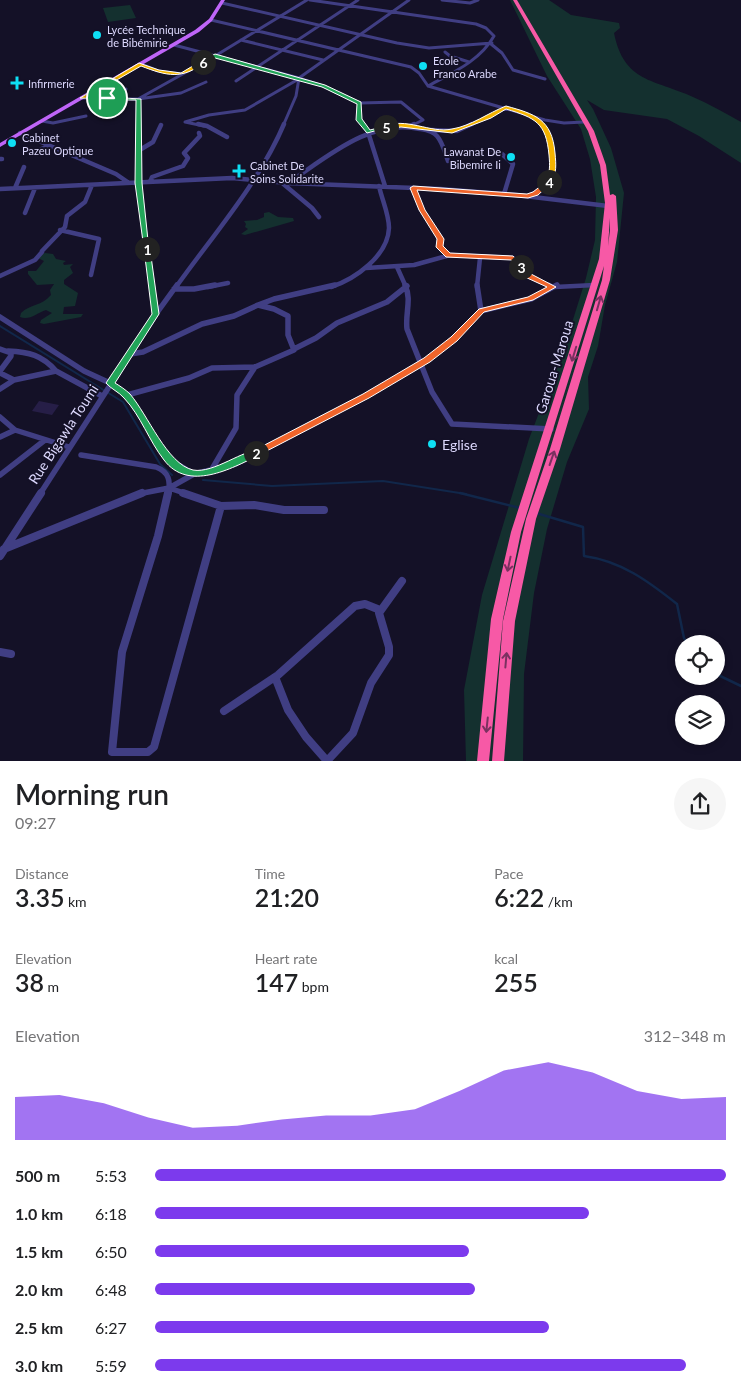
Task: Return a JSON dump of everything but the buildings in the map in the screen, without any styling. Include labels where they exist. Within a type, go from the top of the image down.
[{"type":"highway","name":"Garoua-Maroua","points":[[483,761],[497,619],[551,429],[603,259],[608,206],[600,157],[591,132],[515,0]]},
{"type":"highway","name":"Garoua-Maroua","points":[[520,0],[596,131],[609,165],[614,204],[614,230],[606,280],[555,449],[530,503]]},
{"type":"highway","name":"Garoua-Maroua","points":[[498,761],[509,621],[526,518]]},
{"type":"main road","points":[[0,145],[197,32],[211,20],[223,2]]},
{"type":"street","points":[[138,99],[215,56],[308,0],[481,25],[492,32],[494,36],[491,43],[469,62],[428,86]]},
{"type":"street","points":[[236,81],[358,0]]},
{"type":"street","points":[[227,137],[207,126],[185,122],[245,110],[298,79],[360,33],[409,0]]},
{"type":"street","points":[[442,0],[470,3],[478,0]]},
{"type":"street","points":[[223,2],[429,48],[491,43],[502,53],[513,70],[545,79]]},
{"type":"street","points":[[211,20],[413,68],[428,86],[537,117],[545,121],[566,125],[584,122]]},
{"type":"street","points":[[241,40],[323,60]]},
{"type":"street","points":[[174,45],[323,86],[360,103],[401,102],[423,120],[410,126]]},
{"type":"street","points":[[445,52],[450,56],[469,62]]},
{"type":"street","points":[[141,64],[158,71],[182,74]]},
{"type":"street","name":"Rue Bigawla Toumi","points":[[0,556],[156,314],[253,180],[278,138],[296,96],[298,79]]},
{"type":"street","points":[[82,98],[138,99],[181,93],[206,82]]},
{"type":"street","points":[[107,98],[111,94],[126,89]]},
{"type":"street","points":[[138,99],[138,183],[156,314]]},
{"type":"street","points":[[130,354],[143,352],[202,324],[234,316],[274,298],[300,294],[350,280],[366,268],[384,247],[389,234],[382,186],[368,132],[359,120],[360,103]]},
{"type":"street","points":[[416,128],[457,131],[506,108]]},
{"type":"street","points":[[42,121],[56,122],[86,116]]},
{"type":"street","points":[[528,196],[550,181],[554,172],[550,137],[537,117]]},
{"type":"street","points":[[56,122],[62,126]]},
{"type":"street","points":[[138,151],[153,142],[161,125]]},
{"type":"street","points":[[288,183],[368,132],[395,126],[410,126],[437,135],[448,161]]},
{"type":"street","points":[[150,182],[152,177],[184,166],[188,158],[184,153],[197,140],[200,136],[199,133]]},
{"type":"street","points":[[20,134],[116,174],[129,183]]},
{"type":"street","points":[[31,153],[49,146]]},
{"type":"street","points":[[491,149],[502,154],[513,164],[504,194]]},
{"type":"street","points":[[15,188],[24,167]]},
{"type":"street","points":[[0,189],[232,178],[288,183],[382,186],[504,194],[608,206]]},
{"type":"street","points":[[281,182],[312,208],[318,217]]},
{"type":"street","points":[[0,276],[35,260],[65,226],[67,216],[81,206],[89,197],[92,185]]},
{"type":"street","points":[[25,212],[35,188]]},
{"type":"street","points":[[413,188],[422,210],[441,239],[439,247],[448,255]]},
{"type":"street","points":[[60,230],[99,239],[91,275]]},
{"type":"street","points":[[366,268],[417,264],[448,255],[480,258],[514,258],[528,276],[552,287]]},
{"type":"street","points":[[480,258],[477,285],[481,311]]},
{"type":"street","points":[[397,267],[410,295],[406,320],[420,363],[432,392],[452,424],[551,429]]},
{"type":"street","points":[[174,289],[189,290],[228,283]]},
{"type":"street","points":[[4,549],[141,493],[169,488],[194,474],[235,464],[366,396],[420,363],[454,339],[481,311],[530,299],[552,287],[567,284],[595,285]]},
{"type":"street","points":[[126,395],[190,378],[212,368],[255,367],[293,351],[337,323],[386,302],[407,286]]},
{"type":"street","points":[[258,305],[274,309],[288,316],[288,335],[294,349]]},
{"type":"street","points":[[0,317],[84,371],[110,384],[126,395],[151,430],[168,459],[194,474]]},
{"type":"street","points":[[0,349],[36,353],[48,361],[56,371],[103,395]]},
{"type":"street","points":[[8,351],[11,352],[11,356],[0,372],[14,380]]},
{"type":"street","points":[[212,469],[236,428],[237,396],[255,367]]},
{"type":"street","points":[[0,389],[14,380],[56,371]]},
{"type":"street","points":[[0,417],[15,430],[69,447]]},
{"type":"street","points":[[0,437],[15,430]]},
{"type":"street","points":[[0,474],[45,440]]},
{"type":"street","points":[[81,455],[156,467],[164,470],[168,476],[169,488],[158,536],[122,652],[112,752],[148,752],[154,747],[221,506]]},
{"type":"street","points":[[169,488],[221,506],[254,505],[284,510],[324,510]]},
{"type":"street","points":[[380,610],[402,581]]},
{"type":"street","points":[[224,711],[275,677],[355,606],[365,604],[380,610]]},
{"type":"street","points":[[275,677],[288,710],[314,748],[327,761],[353,733],[371,683],[389,655],[389,647],[380,610]]},
{"type":"street","points":[[0,652],[10,654]]},
{"type":"green space","points":[[510,0],[549,0],[571,15],[619,23],[620,28],[614,33],[625,62],[633,70],[643,77],[699,100],[741,122],[741,163],[699,136],[667,119],[604,110],[587,100],[611,148],[624,193],[617,262],[605,305],[598,346],[588,377],[589,409],[567,462],[547,529],[534,593],[524,674],[523,761],[466,761],[464,690],[482,595],[529,439],[566,342],[586,278],[595,240],[596,197],[590,159],[581,129],[547,76]]},
{"type":"green space","points":[[130,5],[136,18],[108,22],[103,8]]},
{"type":"green space","points":[[269,212],[278,217],[293,218],[294,221],[245,235],[241,234],[248,229],[245,227],[244,221],[257,220],[264,217],[264,213]]},
{"type":"green space","points":[[45,253],[53,254],[56,259],[66,261],[63,263],[64,265],[73,264],[70,267],[73,273],[64,280],[64,284],[78,293],[75,306],[64,307],[63,314],[83,314],[81,317],[44,324],[40,323],[41,320],[52,313],[46,310],[30,317],[20,317],[21,313],[25,310],[44,301],[51,295],[50,290],[54,284],[37,285],[28,274],[28,271],[36,271],[44,261],[38,258]]},
{"type":"waterway","points":[[0,326],[123,402],[160,464],[172,475]]},
{"type":"waterway","points":[[203,480],[272,486],[383,481],[461,493]]},
{"type":"waterway","points":[[461,493],[466,494]]},
{"type":"waterway","points":[[461,493],[520,508]]},
{"type":"waterway","points":[[536,513],[583,527],[584,556],[610,562],[634,573],[677,604],[683,635]]},
{"type":"waterway","points":[[725,678],[741,686]]},
{"type":"place","name":"Lycée Technique de Bibémirie","points":[[97,35]]},
{"type":"place","name":"Ecole Franco Arabe","points":[[423,66]]},
{"type":"place","name":"Infirmerie","points":[[17,83]]},
{"type":"place","name":"Cabinet Pazeu Optique","points":[[12,143]]},
{"type":"place","name":"Lawanat De Bibemire Ii","points":[[511,157]]},
{"type":"place","name":"Cabinet De Soins Solidarite","points":[[239,171]]},
{"type":"place","name":"Eglise","points":[[432,444]]},
{"type":"route","points":[[215,56],[299,78],[323,86],[360,103],[359,120],[368,132],[401,125],[452,132],[506,108],[537,117],[550,137],[554,172],[550,181],[535,193],[528,196],[413,188],[422,210],[441,239],[439,247],[448,255],[480,258],[515,258],[528,276],[552,287],[530,299],[481,311],[454,339],[427,360],[366,396],[235,464],[194,474],[168,459],[151,430],[126,395],[110,383],[156,314],[138,183],[138,99],[107,98],[82,98],[141,64],[158,71],[182,74],[215,56]]}]
